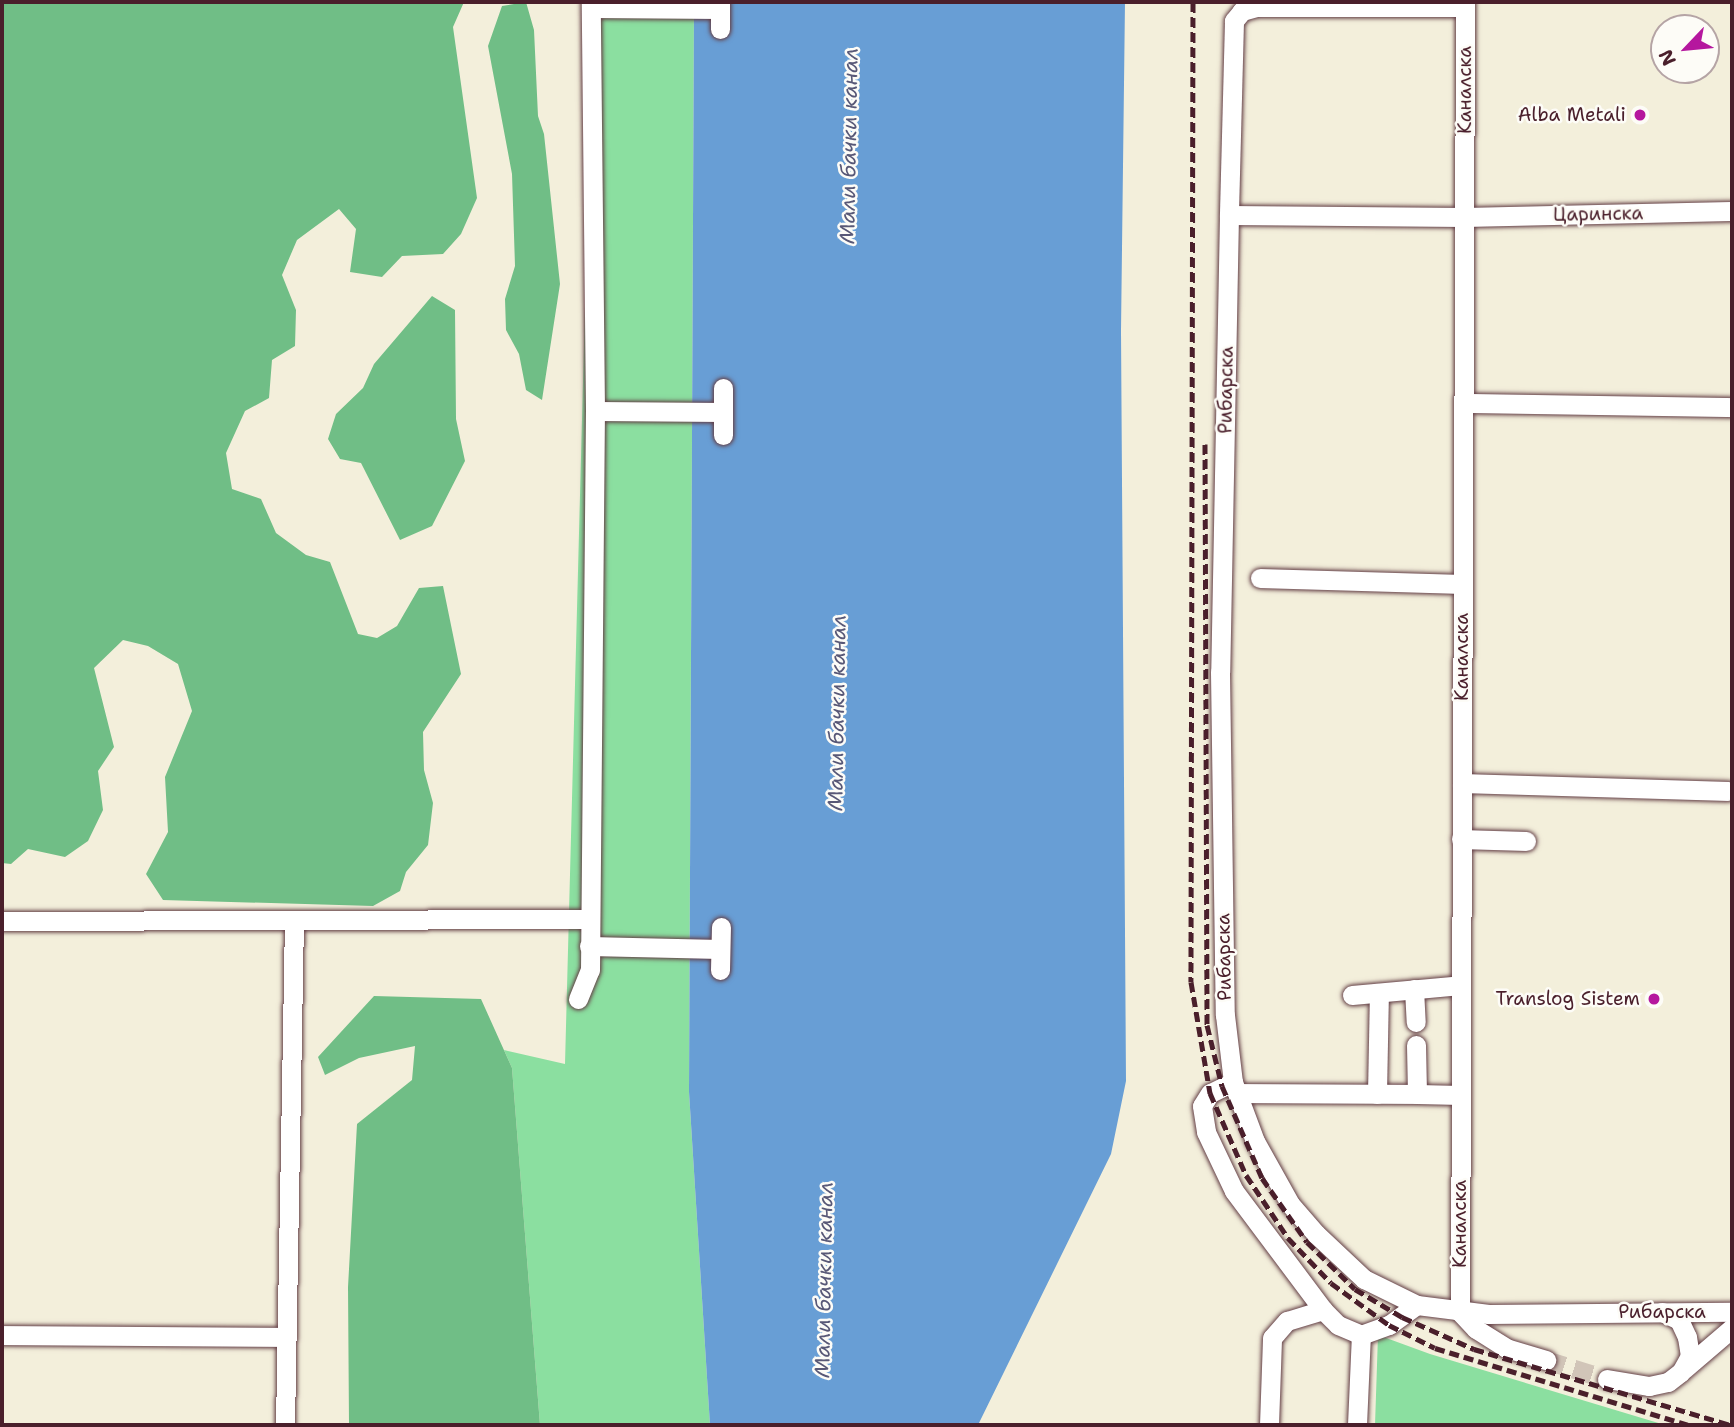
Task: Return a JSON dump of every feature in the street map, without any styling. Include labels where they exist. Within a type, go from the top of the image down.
[{"type":"street","name":"Рибарска","points":[[1465,4],[1256,7],[1242,11],[1234,21],[1220,672],[1225,1015],[1235,1087],[1255,1141],[1290,1204],[1364,1279],[1417,1306],[1460,1312],[1732,1311]]},
{"type":"street","name":"Каналска","points":[[1460,1312],[1465,4]]},
{"type":"street","points":[[578,999],[589,975],[595,411],[591,5],[720,5],[720,29]]},
{"type":"street","name":"Царинска","points":[[1229,215],[1464,217],[1732,211]]},
{"type":"street","points":[[723,388],[723,435]]},
{"type":"street","points":[[1464,403],[1732,407]]},
{"type":"street","points":[[595,411],[723,412]]},
{"type":"street","points":[[1259,578],[1462,584]]},
{"type":"street","points":[[1462,783],[1728,791]]},
{"type":"street","points":[[1461,839],[1527,841]]},
{"type":"street","points":[[2,921],[588,919]]},
{"type":"street","points":[[285,1425],[294,921]]},
{"type":"street","points":[[720,970],[721,927]]},
{"type":"street","points":[[589,946],[720,949]]},
{"type":"street","points":[[1352,995],[1461,985]]},
{"type":"street","points":[[1414,989],[1416,1022]]},
{"type":"street","points":[[1377,1094],[1379,993]]},
{"type":"street","points":[[1416,1045],[1417,1094]]},
{"type":"street","points":[[1417,1306],[1389,1325],[1361,1335],[1338,1325],[1322,1310],[1234,1191],[1206,1132],[1202,1106],[1210,1093],[1235,1087],[1461,1095]]},
{"type":"street","points":[[1269,1425],[1272,1338],[1287,1321],[1322,1310]]},
{"type":"street","points":[[1661,1311],[1679,1320],[1687,1337],[1690,1356],[1681,1372]]},
{"type":"street","points":[[1460,1312],[1476,1329],[1506,1348],[1546,1360]]},
{"type":"street","points":[[1607,1379],[1649,1386],[1668,1382],[1732,1328]]},
{"type":"street","points":[[2,1335],[285,1337]]},
{"type":"street","points":[[1357,1425],[1361,1335]]},
{"type":"green space","points":[[2,2],[464,2],[453,27],[477,198],[461,234],[443,254],[402,256],[382,277],[350,272],[356,229],[339,209],[297,240],[282,275],[296,310],[295,346],[272,360],[269,398],[245,411],[226,453],[232,489],[261,499],[276,533],[306,555],[330,562],[358,634],[377,638],[397,626],[419,588],[443,586],[461,674],[423,732],[424,770],[433,803],[428,845],[406,872],[400,891],[373,906],[163,900],[146,874],[168,832],[165,777],[192,711],[178,664],[148,646],[123,640],[94,668],[114,747],[98,771],[103,810],[88,841],[65,857],[28,849],[11,864],[2,863]]},
{"type":"green space","points":[[526,2],[534,30],[538,116],[544,134],[560,284],[542,400],[526,390],[519,354],[506,330],[505,299],[515,266],[512,174],[488,46],[502,6]]},
{"type":"green space","points":[[593,2],[694,2],[689,1092],[710,1425],[540,1425],[512,1068],[504,1050],[565,1064]]},
{"type":"green space","points":[[432,296],[455,310],[456,419],[465,461],[432,526],[400,540],[361,463],[340,459],[328,439],[336,414],[363,388],[374,364]]},
{"type":"green space","points":[[374,996],[481,999],[512,1068],[540,1425],[349,1425],[348,1287],[357,1124],[412,1080],[415,1046],[359,1058],[325,1075],[318,1057]]},
{"type":"green space","points":[[1378,1335],[1430,1354],[1665,1425],[1375,1425]]},
{"type":"water","name":"Мали бачки канал","points":[[694,2],[1125,2],[1121,331],[1126,1081],[1111,1154],[978,1425],[710,1425],[689,1092]]},
{"type":"tunnel","points":[[1546,1360],[1607,1379]]},
{"type":"railway","points":[[1193,2],[1191,982],[1210,1093],[1246,1175],[1288,1238],[1331,1283],[1389,1325],[1435,1348],[1688,1425]]},
{"type":"railway","points":[[1205,444],[1207,1025],[1222,1086],[1262,1178],[1307,1242],[1355,1289],[1402,1317],[1474,1349],[1731,1425]]},
{"type":"place","name":"Alba Metali","points":[[1640,115]]},
{"type":"place","name":"Translog Sistem","points":[[1654,999]]}]
